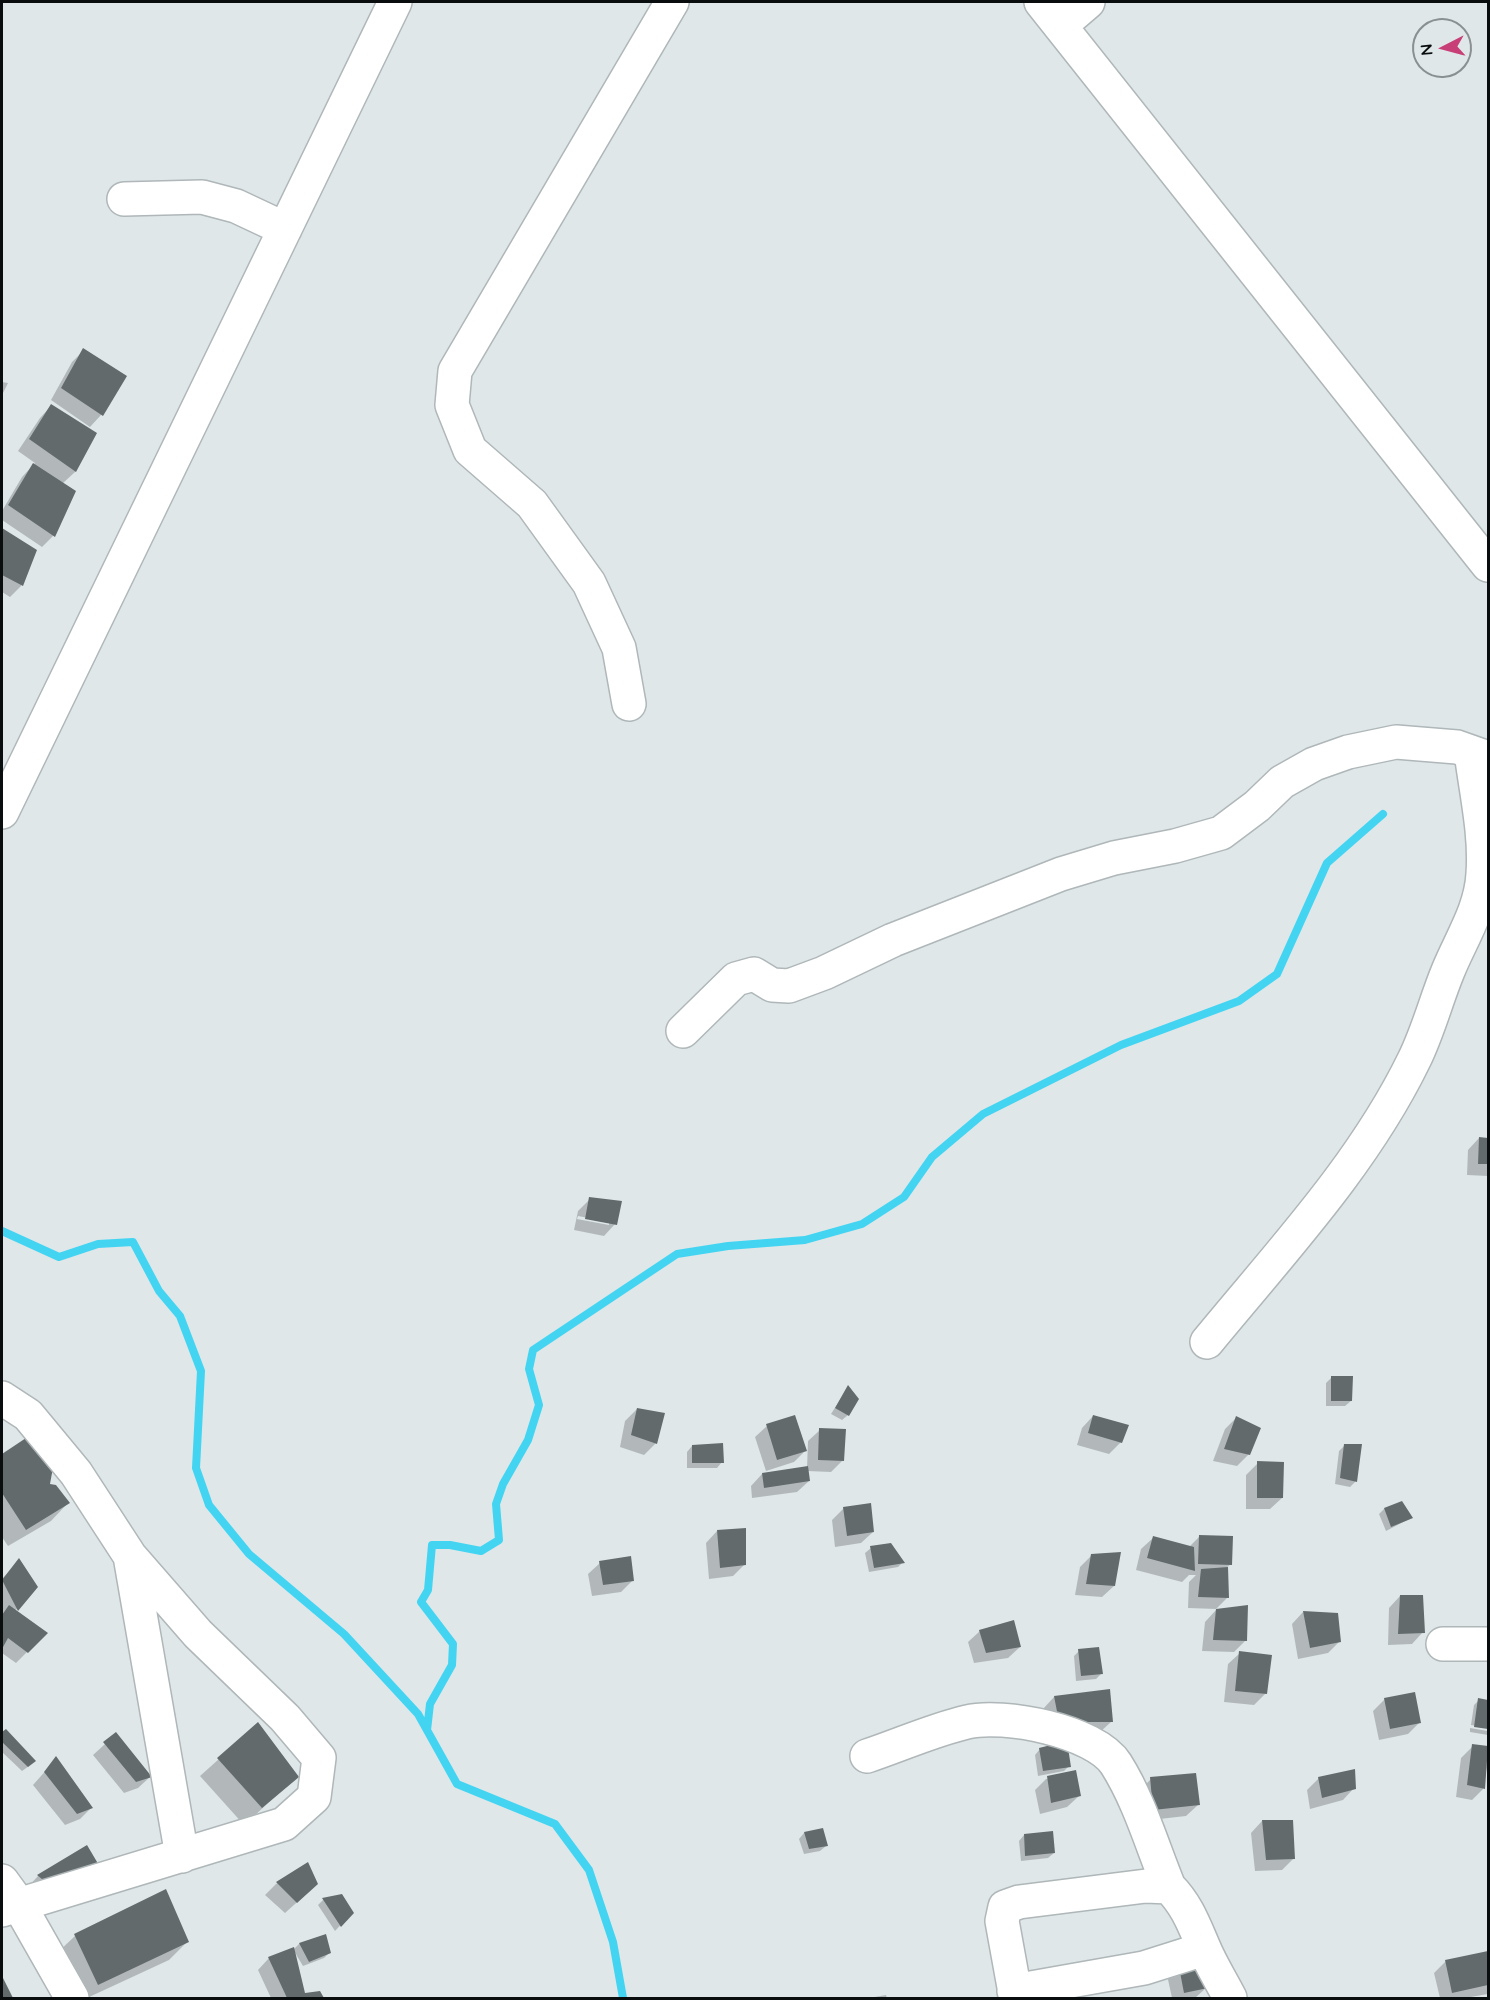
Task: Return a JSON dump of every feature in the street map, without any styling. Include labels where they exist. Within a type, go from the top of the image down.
[{"type":"street","points":[[2,812],[396,2]]},
{"type":"street","points":[[629,704],[619,648],[589,583],[532,504],[470,450],[452,405],[455,371],[672,2]]},
{"type":"street","points":[[1088,2],[1050,14],[1488,565]]},
{"type":"street","points":[[124,199],[202,197],[236,206],[285,229]]},
{"type":"street","points":[[683,1031],[735,979],[754,974],[772,985],[789,986],[824,973],[893,940],[1061,874],[1114,858],[1175,846],[1221,833],[1257,806],[1282,782],[1314,764],[1348,752],[1396,742],[1457,747],[1480,755],[1483,863],[1479,904],[1448,971],[1415,1059],[1385,1114],[1319,1206],[1207,1342]]},
{"type":"street","points":[[2,1398],[28,1415],[76,1473],[130,1556],[198,1634],[285,1718],[319,1758],[314,1797],[284,1824],[182,1856],[7,1898],[72,1998]]},
{"type":"street","points":[[130,1556],[182,1856]]},
{"type":"street","points":[[1443,1644],[1488,1644]]},
{"type":"street","points":[[867,1756],[968,1721],[1004,1720],[1072,1735],[1094,1744],[1115,1762],[1137,1805],[1169,1887],[1193,1920],[1204,1949],[1230,1998]]},
{"type":"street","points":[[1169,1887],[1146,1886],[1019,1902],[1005,1907],[1002,1921],[1015,1995],[1144,1968],[1204,1949]]},
{"type":"building","points":[[83,348],[127,376],[103,416],[61,388]]},
{"type":"building","points":[[51,404],[97,433],[76,472],[29,439]]},
{"type":"building","points":[[33,463],[76,491],[55,537],[8,505]]},
{"type":"building","points":[[2,528],[37,550],[23,586],[2,575]]},
{"type":"building","points":[[1479,1137],[1488,1138],[1488,1164],[1478,1164]]},
{"type":"building","points":[[589,1197],[622,1201],[617,1225],[585,1219]]},
{"type":"building","points":[[1331,1376],[1353,1376],[1352,1401],[1331,1401]]},
{"type":"building","points":[[848,1385],[859,1399],[849,1416],[835,1408]]},
{"type":"building","points":[[637,1408],[665,1413],[657,1444],[631,1435]]},
{"type":"building","points":[[795,1415],[807,1451],[777,1460],[766,1424]]},
{"type":"building","points":[[1093,1415],[1129,1425],[1122,1443],[1088,1433]]},
{"type":"building","points":[[1236,1416],[1261,1428],[1250,1455],[1224,1449]]},
{"type":"building","points":[[819,1428],[846,1429],[844,1461],[818,1460]]},
{"type":"building","points":[[32,1434],[54,1462],[50,1484],[56,1485],[70,1503],[26,1530],[2,1493],[2,1454]]},
{"type":"building","points":[[723,1443],[724,1463],[692,1463],[692,1445]]},
{"type":"building","points":[[1344,1444],[1362,1444],[1357,1482],[1340,1478]]},
{"type":"building","points":[[1257,1461],[1284,1462],[1283,1498],[1257,1498]]},
{"type":"building","points":[[808,1466],[810,1481],[764,1488],[762,1473]]},
{"type":"building","points":[[1402,1501],[1413,1518],[1391,1527],[1384,1508]]},
{"type":"building","points":[[871,1503],[874,1532],[847,1536],[843,1507]]},
{"type":"building","points":[[746,1528],[746,1565],[720,1568],[717,1530]]},
{"type":"building","points":[[1199,1535],[1233,1536],[1232,1565],[1198,1564]]},
{"type":"building","points":[[1153,1536],[1194,1547],[1195,1571],[1147,1558]]},
{"type":"building","points":[[891,1543],[905,1563],[874,1568],[870,1546]]},
{"type":"building","points":[[1121,1552],[1115,1586],[1086,1584],[1091,1554]]},
{"type":"building","points":[[631,1556],[634,1581],[603,1585],[599,1561]]},
{"type":"building","points":[[19,1558],[38,1587],[18,1611],[2,1580]]},
{"type":"building","points":[[1228,1567],[1229,1598],[1198,1597],[1201,1569]]},
{"type":"building","points":[[1400,1595],[1423,1595],[1425,1633],[1398,1634]]},
{"type":"building","points":[[9,1605],[48,1633],[28,1653],[8,1638],[2,1649],[2,1615]]},
{"type":"building","points":[[1248,1605],[1247,1641],[1213,1640],[1216,1609]]},
{"type":"building","points":[[1303,1611],[1338,1613],[1341,1642],[1310,1648]]},
{"type":"building","points":[[1014,1620],[1021,1647],[986,1653],[979,1630]]},
{"type":"building","points":[[1099,1647],[1103,1674],[1081,1676],[1078,1649]]},
{"type":"building","points":[[1239,1651],[1272,1655],[1267,1694],[1235,1691]]},
{"type":"building","points":[[1110,1689],[1113,1722],[1059,1722],[1054,1696]]},
{"type":"building","points":[[1415,1692],[1421,1723],[1390,1729],[1384,1698]]},
{"type":"building","points":[[1478,1698],[1488,1700],[1488,1729],[1474,1727]]},
{"type":"building","points":[[258,1722],[299,1777],[262,1808],[217,1758]]},
{"type":"building","points":[[6,1729],[36,1761],[28,1767],[2,1742],[2,1732]]},
{"type":"building","points":[[116,1732],[152,1777],[136,1782],[103,1742]]},
{"type":"building","points":[[1067,1741],[1071,1767],[1043,1771],[1039,1748]]},
{"type":"building","points":[[1472,1744],[1488,1746],[1485,1789],[1467,1785]]},
{"type":"building","points":[[56,1756],[93,1808],[77,1814],[44,1772]]},
{"type":"building","points":[[1355,1769],[1356,1789],[1322,1798],[1318,1777]]},
{"type":"building","points":[[1076,1770],[1081,1796],[1051,1803],[1047,1776]]},
{"type":"building","points":[[1196,1773],[1200,1805],[1153,1810],[1150,1777]]},
{"type":"building","points":[[1262,1820],[1293,1820],[1295,1859],[1266,1860]]},
{"type":"building","points":[[823,1828],[828,1846],[809,1849],[804,1832]]},
{"type":"building","points":[[1053,1831],[1055,1853],[1025,1856],[1024,1834]]},
{"type":"building","points":[[87,1845],[100,1867],[48,1884],[37,1875]]},
{"type":"building","points":[[308,1862],[318,1884],[297,1903],[276,1882]]},
{"type":"building","points":[[166,1889],[189,1942],[98,1985],[74,1934]]},
{"type":"building","points":[[342,1894],[354,1913],[341,1927],[322,1898]]},
{"type":"building","points":[[326,1934],[331,1953],[309,1962],[299,1943]]},
{"type":"building","points":[[294,1947],[305,1993],[320,1991],[324,1998],[287,1998],[268,1957]]},
{"type":"building","points":[[1488,1951],[1488,1985],[1452,1993],[1445,1960]]},
{"type":"building","points":[[1201,1957],[1208,1988],[1184,1993],[1178,1962]]},
{"type":"building","points":[[2,1976],[13,1998],[2,1998]]},
{"type":"waterway","points":[[427,1730],[430,1704],[452,1665],[453,1644],[421,1602],[428,1590],[432,1545],[450,1545],[481,1551],[499,1540],[496,1504],[503,1484],[528,1440],[539,1405],[529,1369],[533,1350],[677,1254],[728,1246],[805,1240],[862,1224],[904,1197],[932,1157],[983,1114],[1121,1045],[1239,1001],[1277,974],[1327,863],[1383,814]]},
{"type":"waterway","points":[[2,1231],[59,1257],[98,1244],[133,1242],[159,1291],[180,1316],[201,1371],[196,1468],[209,1505],[249,1554],[344,1634],[418,1714],[457,1784],[555,1824],[589,1870],[613,1942],[623,1998]]}]
